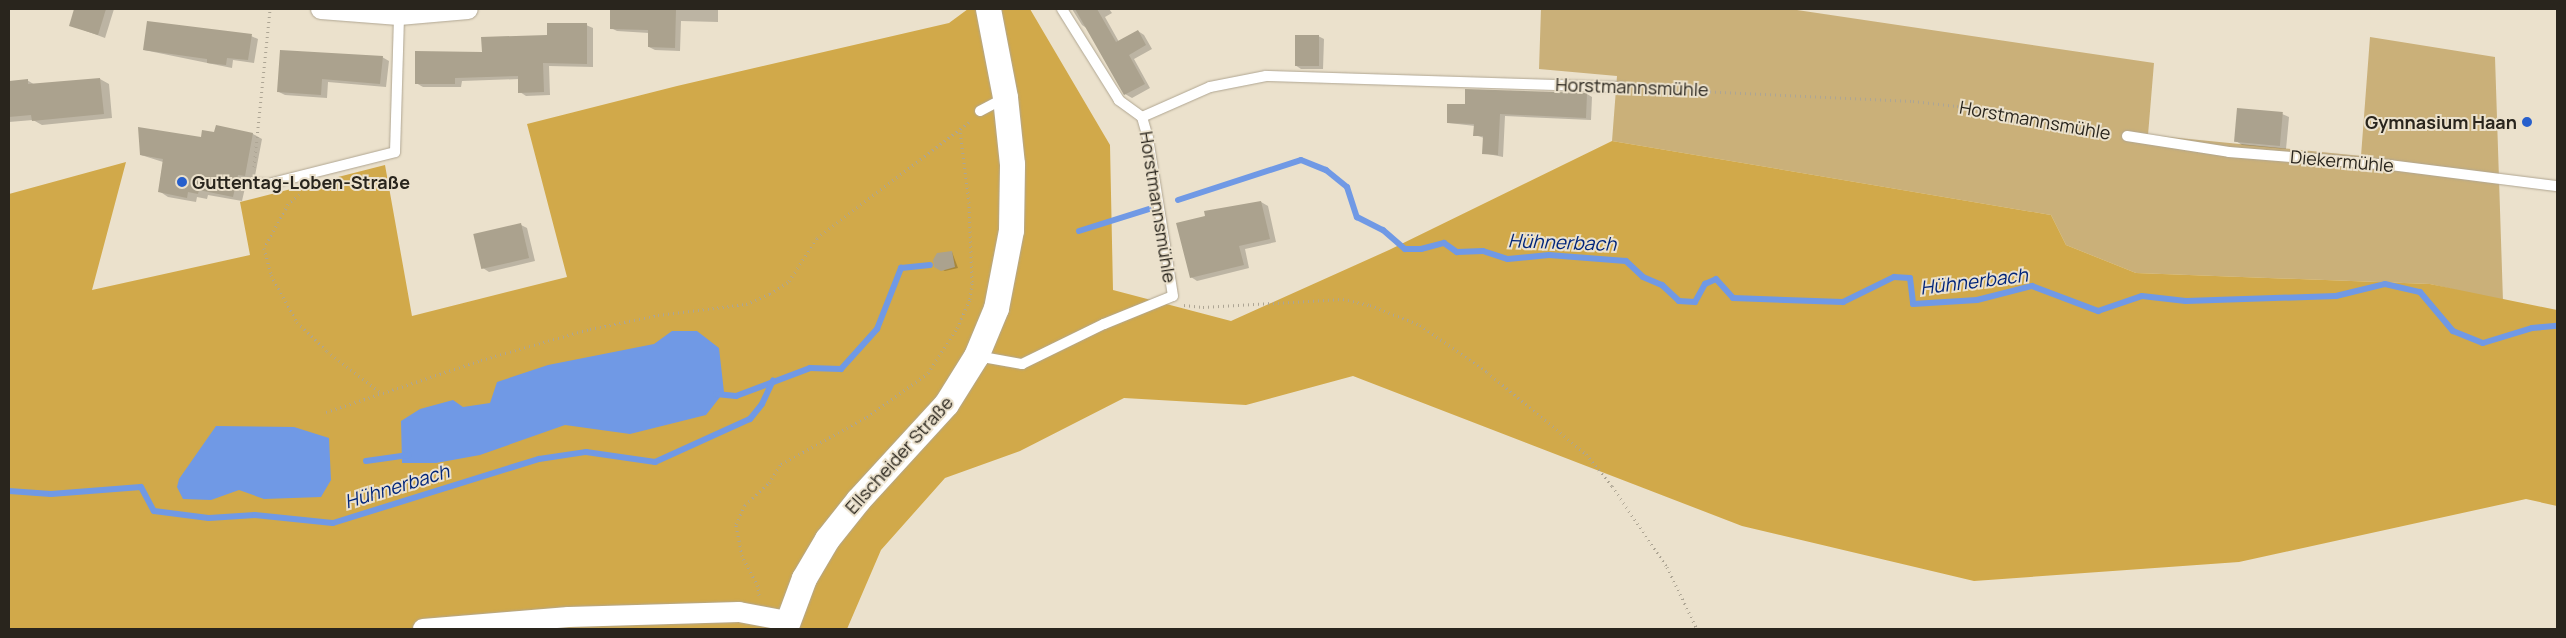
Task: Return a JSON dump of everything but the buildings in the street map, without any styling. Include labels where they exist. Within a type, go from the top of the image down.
[{"type":"street","points":[[327,10],[399,14],[468,9]]},
{"type":"street","name":"Ellscheider Straße","points":[[786,625],[804,578],[827,539],[858,500],[938,415],[976,356],[1000,290],[1010,230],[1012,164],[1005,97],[988,9]]},
{"type":"street","points":[[423,629],[569,617],[739,612],[786,625]]},
{"type":"lane","name":"Horstmannsmühle","points":[[976,356],[1022,364],[1104,324],[1173,296],[1148,138],[1142,117],[1119,100],[1062,9]]},
{"type":"lane","points":[[253,183],[268,184],[395,152],[399,14]]},
{"type":"lane","name":"Horstmannsmühle","points":[[1142,117],[1210,87],[1266,76],[1622,87]]},
{"type":"lane","points":[[980,111],[1005,97]]},
{"type":"lane","name":"Diekermühle","points":[[2126,136],[2229,152],[2390,165],[2557,186]]},
{"type":"path","points":[[253,183],[270,9]]},
{"type":"path","name":"Horstmannsmühle","points":[[1622,87],[1931,103],[2126,136]]},
{"type":"path","points":[[326,412],[380,391],[590,329],[658,315],[746,304],[770,294],[789,281],[817,238],[960,131],[980,111]]},
{"type":"path","points":[[758,586],[742,556],[736,524],[745,504],[769,483],[781,464],[867,417],[928,373],[957,328],[970,299],[972,282],[969,203],[960,131]]},
{"type":"path","points":[[301,176],[302,190],[288,204],[264,248],[271,275],[297,322],[327,351],[380,391]]},
{"type":"path","points":[[1173,296],[1182,304],[1203,307],[1343,299],[1370,305],[1420,325],[1488,372],[1586,454],[1612,486],[1667,567],[1697,629]]},
{"type":"shaded area","points":[[968,9],[1030,9],[1110,145],[1113,290],[1231,321],[1389,250],[1612,141],[2051,215],[2066,245],[2136,273],[2430,284],[2557,310],[2557,506],[2526,499],[2239,562],[1974,581],[1742,526],[1353,376],[1246,405],[1124,398],[1020,451],[945,478],[881,550],[847,629],[9,629],[9,194],[126,162],[92,290],[250,255],[240,202],[385,165],[412,316],[567,277],[527,124],[677,86],[949,23]]},
{"type":"shaded area","points":[[1541,9],[1797,10],[2154,63],[2148,135],[2361,156],[2370,37],[2495,57],[2503,301],[2430,284],[2136,273],[2066,245],[2051,215],[1612,141],[1617,76],[1539,69]]},
{"type":"water","points":[[672,331],[697,331],[719,348],[724,392],[706,415],[630,434],[565,425],[480,455],[436,463],[402,463],[401,421],[420,409],[453,400],[463,407],[490,403],[497,382],[548,365],[654,344]]},
{"type":"water","points":[[216,426],[294,427],[329,438],[331,480],[321,497],[264,499],[239,490],[211,500],[183,499],[177,487],[179,479]]},
{"type":"waterway","name":"Hühnerbach","points":[[1178,200],[1301,160],[1326,170],[1347,187],[1357,217],[1383,230],[1405,249],[1421,249],[1444,243],[1457,252],[1483,251],[1508,259],[1549,255],[1626,261],[1643,277],[1662,285],[1679,301],[1695,302],[1705,284],[1716,279],[1733,298],[1843,302],[1894,277],[1910,278],[1913,304],[1977,300],[2032,286],[2098,311],[2142,296],[2186,301],[2336,296],[2385,284],[2420,292],[2453,331],[2483,343],[2532,328],[2557,326]]},
{"type":"waterway","name":"Hühnerbach","points":[[1079,231],[1149,209]]},
{"type":"waterway","name":"Hühnerbach","points":[[716,394],[736,396],[810,368],[841,369],[877,329],[901,268],[930,265]]},
{"type":"waterway","name":"Hühnerbach","points":[[9,491],[51,494],[141,487],[154,511],[209,518],[255,515],[333,523],[539,459],[586,452],[655,462],[750,419],[762,404],[773,380]]},
{"type":"waterway","points":[[366,461],[409,455]]},
{"type":"place","name":"Gymnasium Haan","points":[[2527,122]]},
{"type":"place","name":"Guttentag-Loben-Straße","points":[[182,182]]}]
